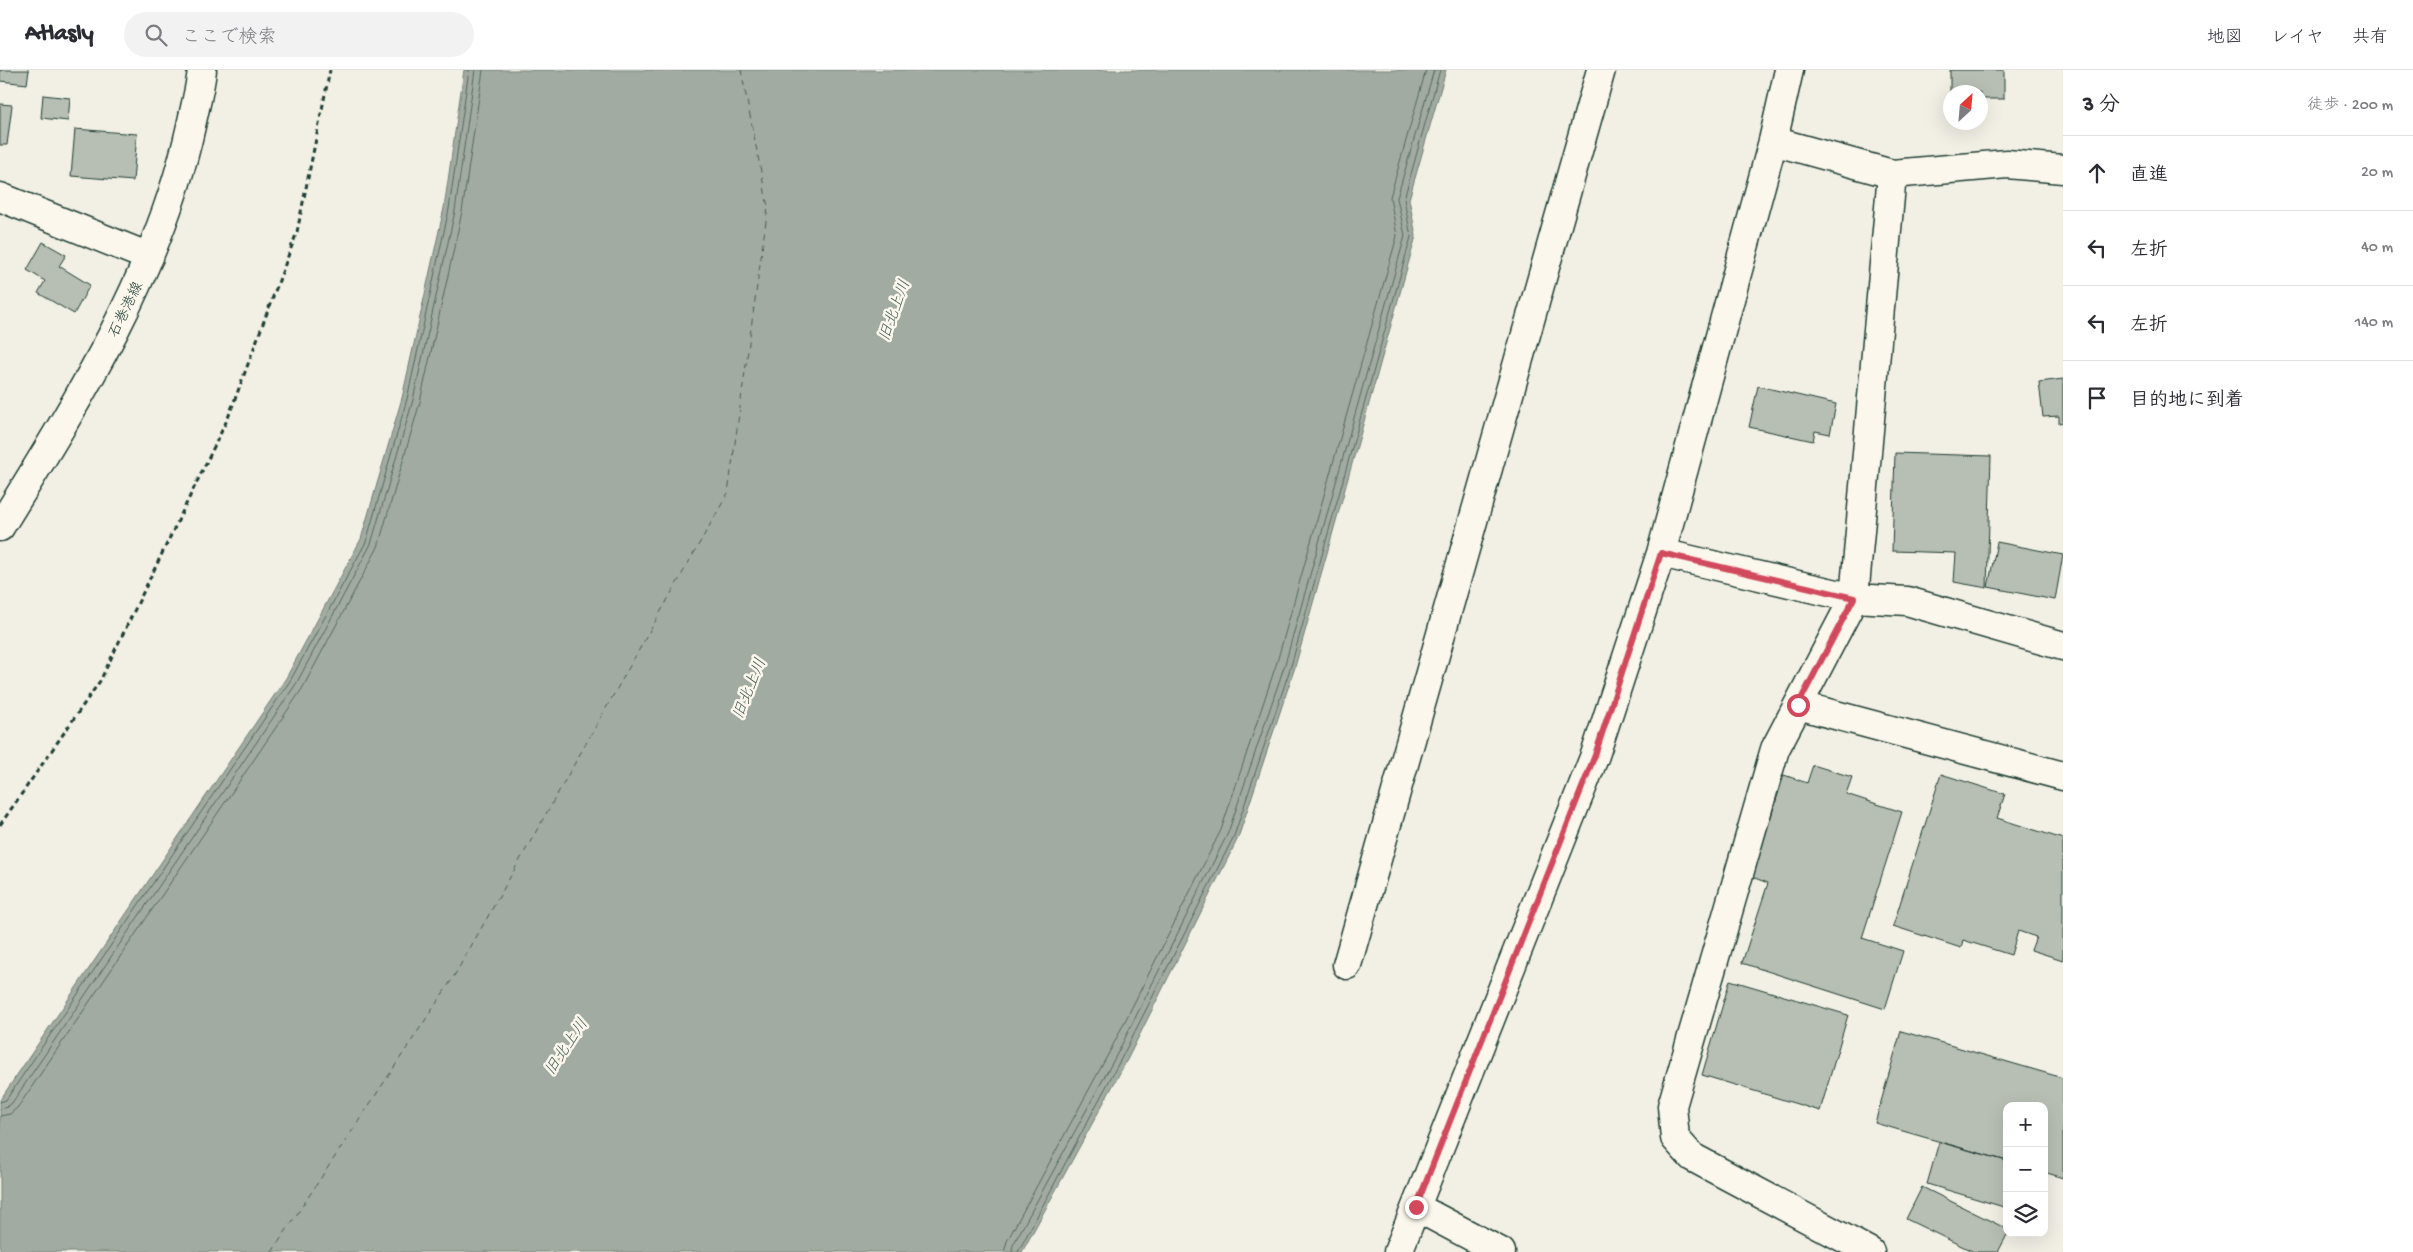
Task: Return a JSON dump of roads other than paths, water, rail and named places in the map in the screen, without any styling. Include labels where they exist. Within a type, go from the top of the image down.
[{"type":"street","name":"石巻港線","points":[[0,527],[105,351],[150,257],[182,164],[202,70]]},
{"type":"street","points":[[1347,965],[1601,70]]},
{"type":"street","points":[[1398,1252],[1595,755],[1661,553],[1773,142],[1788,70]]},
{"type":"street","points":[[1773,142],[1892,174],[2007,164],[2063,169]]},
{"type":"street","points":[[1870,1252],[1692,1157],[1675,1138],[1672,1106],[1775,750],[1854,598],[1892,174]]},
{"type":"street","points":[[0,197],[150,257]]},
{"type":"street","points":[[1661,553],[1854,598],[1907,601],[2063,646]]},
{"type":"street","points":[[1798,705],[2063,776]]},
{"type":"street","points":[[1416,1207],[1501,1252]]},
{"type":"water","name":"旧北上川","points":[[464,70],[1446,70],[1409,199],[1416,236],[1295,667],[1238,838],[1128,1058],[1022,1252],[0,1252],[0,1100],[286,678],[361,539],[402,398],[444,208]]}]
